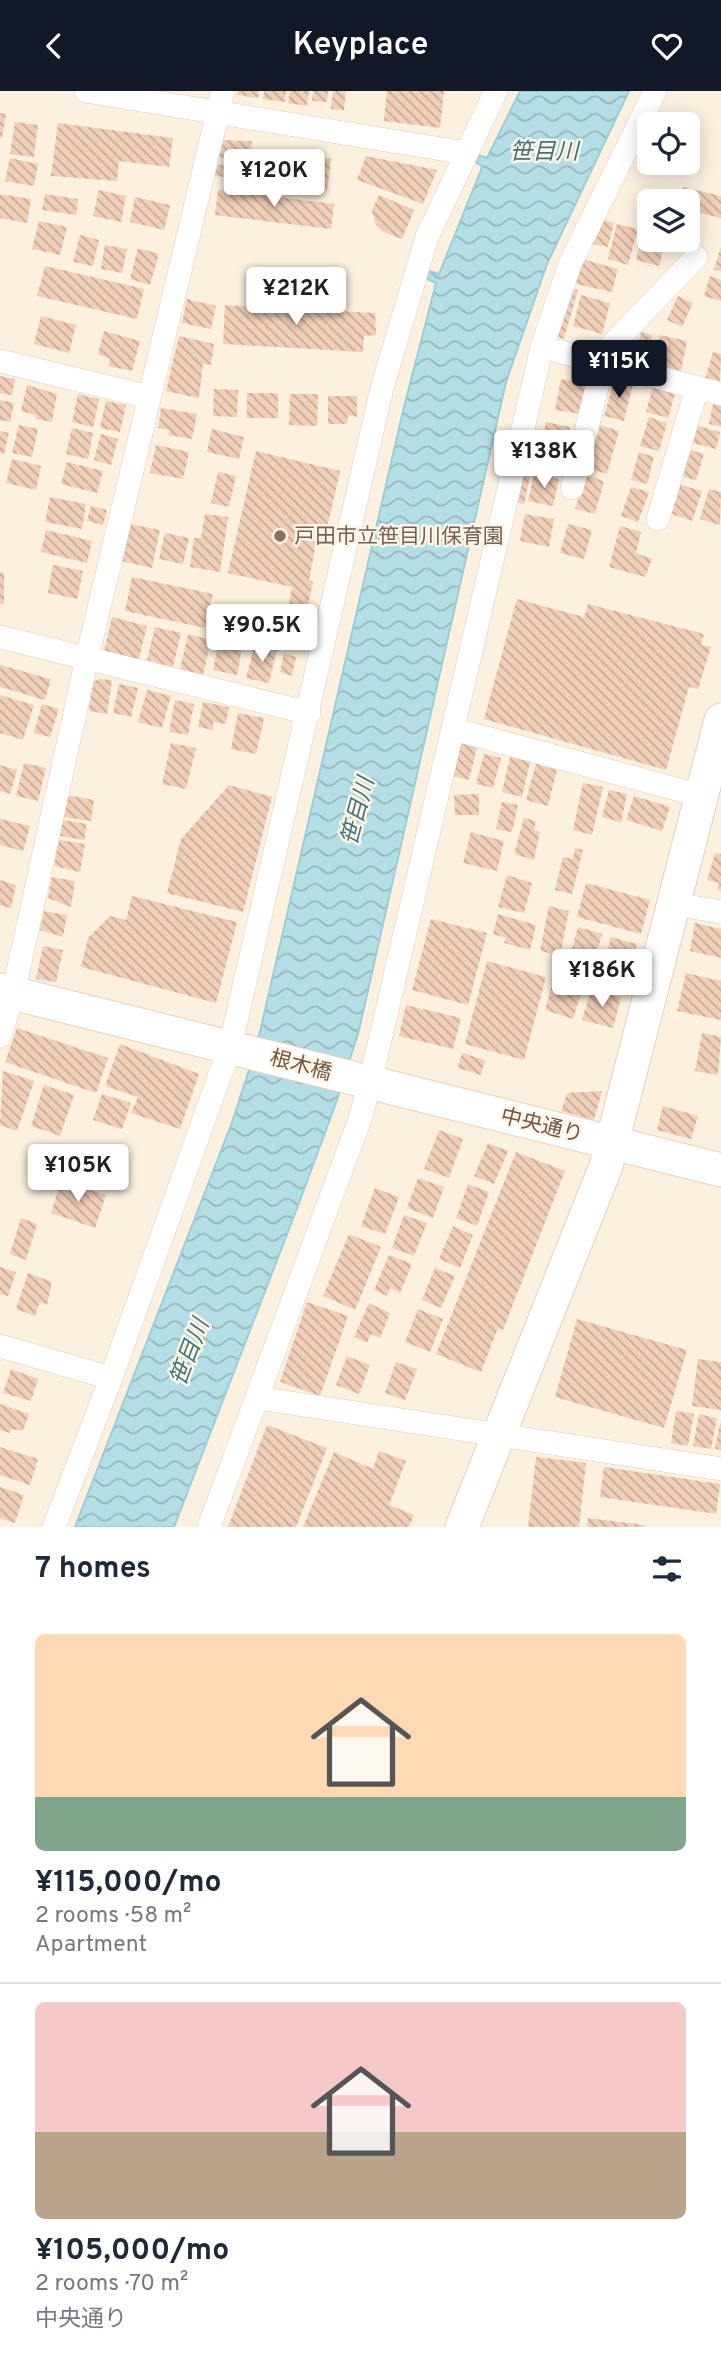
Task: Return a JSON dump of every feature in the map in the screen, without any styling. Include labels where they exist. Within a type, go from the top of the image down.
[{"type":"street","points":[[86,91],[220,102],[466,153]]},
{"type":"street","points":[[54,1527],[235,1048],[382,388],[427,237],[496,91]]},
{"type":"street","points":[[209,1527],[258,1398],[366,1082],[453,729],[542,347],[570,264],[655,91]]},
{"type":"street","points":[[0,1036],[7,992],[220,102]]},
{"type":"street","points":[[572,488],[606,351],[696,257]]},
{"type":"street","points":[[542,347],[721,394]]},
{"type":"street","points":[[0,361],[149,397]]},
{"type":"street","points":[[658,519],[697,388]]},
{"type":"street","points":[[0,637],[309,713]]},
{"type":"street","points":[[462,1527],[606,1165],[721,720]]},
{"type":"street","points":[[453,729],[702,796]]},
{"type":"street","points":[[674,904],[721,912]]},
{"type":"street","points":[[7,992],[235,1048]]},
{"type":"street","name":"根木橋","points":[[235,1048],[366,1082]]},
{"type":"street","name":"中央通り","points":[[366,1082],[721,1170]]},
{"type":"street","points":[[0,1346],[111,1378]]},
{"type":"street","points":[[258,1398],[721,1469]]},
{"type":"water","name":"笹目川","points":[[520,91],[629,91],[547,264],[506,382],[359,1030],[336,1103],[296,1211],[174,1527],[75,1527],[231,1125],[256,1049],[403,411],[436,283],[427,279],[429,271],[439,274],[481,170],[482,166],[475,162],[479,155],[487,158]]},
{"type":"building","points":[[238,91],[259,91],[258,98],[237,95]]},
{"type":"building","points":[[264,91],[286,91],[285,102],[263,99]]},
{"type":"building","points":[[290,91],[309,91],[307,106],[288,103]]},
{"type":"building","points":[[313,91],[328,91],[327,102],[312,101]]},
{"type":"building","points":[[333,91],[346,91],[344,110],[331,109]]},
{"type":"building","points":[[387,91],[444,91],[440,128],[384,121]]},
{"type":"building","points":[[0,113],[6,114],[2,138],[0,138]]},
{"type":"building","points":[[15,122],[38,125],[34,157],[10,154]]},
{"type":"building","points":[[58,123],[173,138],[169,167],[119,161],[117,181],[51,176]]},
{"type":"building","points":[[220,140],[252,141],[249,162],[217,157]]},
{"type":"building","points":[[267,150],[277,151],[272,185],[252,182],[256,157],[265,158]]},
{"type":"building","points":[[282,151],[307,154],[303,188],[278,185]]},
{"type":"building","points":[[366,156],[437,170],[423,204],[357,180]]},
{"type":"building","points":[[316,157],[331,159],[327,191],[311,190]]},
{"type":"building","points":[[10,158],[38,164],[34,186],[5,181]]},
{"type":"building","points":[[215,164],[245,169],[242,184],[226,181],[227,177],[214,176]]},
{"type":"building","points":[[99,190],[126,196],[121,222],[93,216]]},
{"type":"building","points":[[218,190],[334,204],[331,229],[215,215]]},
{"type":"building","points":[[700,191],[721,196],[721,218],[700,213]]},
{"type":"building","points":[[0,194],[31,199],[27,223],[0,218]]},
{"type":"building","points":[[45,194],[78,199],[76,215],[42,210]]},
{"type":"building","points":[[379,195],[414,210],[402,239],[384,232],[376,225],[372,211]]},
{"type":"building","points":[[135,197],[170,205],[164,230],[130,222]]},
{"type":"building","points":[[599,219],[614,223],[608,247],[593,244]]},
{"type":"building","points":[[39,221],[67,227],[60,255],[32,249]]},
{"type":"building","points":[[617,224],[637,229],[628,265],[608,259]]},
{"type":"building","points":[[80,235],[99,240],[93,266],[73,262]]},
{"type":"building","points":[[105,245],[127,249],[122,273],[101,269]]},
{"type":"building","points":[[721,246],[721,271],[714,270]]},
{"type":"building","points":[[138,248],[159,254],[150,285],[130,279]]},
{"type":"building","points":[[638,252],[663,252],[659,266],[636,260]]},
{"type":"building","points":[[582,259],[618,269],[612,292],[576,284]]},
{"type":"building","points":[[45,266],[144,289],[137,319],[37,296]]},
{"type":"building","points":[[710,276],[721,280],[721,301],[704,296]]},
{"type":"building","points":[[565,287],[578,290],[564,339],[551,335]]},
{"type":"building","points":[[581,295],[610,303],[602,334],[573,326]]},
{"type":"building","points":[[678,296],[693,303],[682,327],[667,320]]},
{"type":"building","points":[[256,297],[276,298],[275,308],[375,313],[376,335],[364,336],[363,352],[223,344],[225,305],[255,307]]},
{"type":"building","points":[[187,299],[216,306],[211,329],[182,323]]},
{"type":"building","points":[[41,316],[76,325],[69,353],[34,344]]},
{"type":"building","points":[[104,331],[140,341],[132,371],[108,366],[110,359],[98,354]]},
{"type":"building","points":[[641,332],[652,335],[645,363],[634,361]]},
{"type":"building","points":[[660,335],[687,341],[681,371],[653,364]]},
{"type":"building","points":[[179,336],[214,344],[211,365],[203,364],[199,398],[166,391]]},
{"type":"building","points":[[713,352],[721,354],[720,383],[705,379]]},
{"type":"building","points":[[0,376],[15,379],[12,395],[0,393]]},
{"type":"building","points":[[561,379],[586,384],[580,414],[555,410]]},
{"type":"building","points":[[614,380],[633,384],[624,421],[604,416]]},
{"type":"building","points":[[27,385],[57,394],[52,422],[36,419],[36,415],[21,411]]},
{"type":"building","points":[[653,387],[675,393],[668,418],[646,412]]},
{"type":"building","points":[[214,389],[238,390],[237,417],[213,416]]},
{"type":"building","points":[[247,393],[278,393],[278,418],[247,418]]},
{"type":"building","points":[[78,394],[99,399],[93,427],[72,422]]},
{"type":"building","points":[[290,394],[318,394],[317,426],[289,425]]},
{"type":"building","points":[[328,396],[357,396],[357,417],[348,415],[347,424],[328,424]]},
{"type":"building","points":[[0,400],[14,403],[10,422],[0,420]]},
{"type":"building","points":[[106,401],[126,405],[120,432],[100,428]]},
{"type":"building","points":[[713,404],[721,406],[721,427],[709,424]]},
{"type":"building","points":[[161,408],[197,414],[192,439],[168,435],[170,430],[158,428]]},
{"type":"building","points":[[649,417],[667,423],[659,451],[640,446]]},
{"type":"building","points":[[546,422],[570,427],[564,459],[540,454]]},
{"type":"building","points":[[19,425],[38,429],[32,457],[12,453]]},
{"type":"building","points":[[600,425],[619,431],[607,474],[588,468]]},
{"type":"building","points":[[694,425],[720,432],[716,449],[689,442]]},
{"type":"building","points":[[72,428],[93,433],[88,459],[66,454]]},
{"type":"building","points":[[212,429],[244,437],[239,459],[207,452]]},
{"type":"building","points":[[0,431],[9,433],[4,454],[0,453]]},
{"type":"building","points":[[101,434],[118,439],[111,465],[94,460]]},
{"type":"building","points":[[156,445],[189,452],[183,479],[150,473]]},
{"type":"building","points":[[687,449],[704,454],[696,480],[679,476]]},
{"type":"building","points":[[256,451],[340,471],[324,541],[316,543],[309,580],[313,582],[304,623],[286,621],[292,587],[228,573]]},
{"type":"building","points":[[639,452],[654,457],[647,484],[631,480]]},
{"type":"building","points":[[12,459],[41,466],[36,490],[6,483]]},
{"type":"building","points":[[67,462],[103,471],[97,493],[61,484]]},
{"type":"building","points":[[218,472],[236,476],[229,507],[211,503]]},
{"type":"building","points":[[516,473],[530,477],[524,504],[510,501]]},
{"type":"building","points":[[534,474],[559,479],[553,506],[528,501]]},
{"type":"building","points":[[585,475],[604,481],[595,514],[575,509]]},
{"type":"building","points":[[678,484],[702,491],[692,521],[669,513]]},
{"type":"building","points":[[631,487],[649,492],[638,522],[621,516]]},
{"type":"building","points":[[709,489],[721,492],[720,525],[700,519]]},
{"type":"building","points":[[50,497],[86,504],[82,529],[45,522]]},
{"type":"building","points":[[91,506],[107,510],[103,525],[87,521]]},
{"type":"building","points":[[205,514],[228,517],[220,572],[190,567],[194,538],[201,538]]},
{"type":"building","points":[[525,514],[554,519],[549,547],[520,541]]},
{"type":"building","points":[[130,524],[160,530],[152,568],[121,561]]},
{"type":"building","points":[[568,524],[592,530],[584,559],[560,553]]},
{"type":"building","points":[[620,526],[641,532],[636,553],[652,559],[645,577],[609,567]]},
{"type":"building","points":[[46,530],[92,541],[87,563],[41,552]]},
{"type":"building","points":[[165,533],[189,538],[183,564],[159,559]]},
{"type":"building","points":[[53,565],[83,571],[77,599],[48,593]]},
{"type":"building","points":[[0,573],[4,573],[4,604],[0,604]]},
{"type":"building","points":[[132,577],[213,594],[205,628],[125,611]]},
{"type":"building","points":[[517,599],[584,617],[588,604],[704,634],[701,645],[711,647],[698,689],[689,687],[666,770],[484,719]]},
{"type":"building","points":[[112,617],[147,626],[139,659],[104,651]]},
{"type":"building","points":[[155,627],[181,633],[173,667],[147,660]]},
{"type":"building","points":[[188,634],[211,640],[203,675],[180,670]]},
{"type":"building","points":[[220,637],[243,642],[237,675],[213,670]]},
{"type":"building","points":[[255,644],[277,650],[269,683],[246,678]]},
{"type":"building","points":[[284,653],[296,657],[292,676],[280,672]]},
{"type":"building","points":[[0,665],[51,679],[45,700],[0,687]]},
{"type":"building","points":[[99,679],[112,680],[107,714],[89,711],[93,682]]},
{"type":"building","points":[[119,684],[138,688],[131,717],[113,713]]},
{"type":"building","points":[[147,690],[171,696],[162,728],[138,722]]},
{"type":"building","points":[[0,695],[34,705],[23,740],[0,733]]},
{"type":"building","points":[[175,700],[194,704],[188,735],[169,732]]},
{"type":"building","points":[[203,702],[229,707],[226,724],[213,722],[213,730],[198,727]]},
{"type":"building","points":[[42,704],[59,709],[50,737],[34,733]]},
{"type":"building","points":[[238,713],[264,718],[256,754],[231,749]]},
{"type":"building","points":[[171,743],[196,748],[186,789],[162,784]]},
{"type":"building","points":[[461,743],[477,747],[469,780],[453,776]]},
{"type":"building","points":[[484,754],[501,758],[493,788],[476,784]]},
{"type":"building","points":[[510,757],[530,762],[522,797],[502,792]]},
{"type":"building","points":[[24,763],[46,768],[38,801],[16,796]]},
{"type":"building","points":[[536,764],[557,770],[548,806],[526,800]]},
{"type":"building","points":[[0,765],[17,770],[10,794],[0,791]]},
{"type":"building","points":[[583,783],[603,787],[592,835],[573,830]]},
{"type":"building","points":[[229,785],[272,797],[243,912],[167,893],[181,839]]},
{"type":"building","points":[[609,790],[627,794],[621,822],[602,817]]},
{"type":"building","points":[[479,794],[479,815],[455,815],[454,795]]},
{"type":"building","points":[[67,795],[94,800],[91,821],[64,817]]},
{"type":"building","points":[[634,796],[670,807],[662,831],[626,820]]},
{"type":"building","points":[[502,802],[518,805],[512,832],[496,829]]},
{"type":"building","points":[[524,818],[536,821],[534,830],[540,832],[534,860],[514,854]]},
{"type":"building","points":[[0,819],[30,826],[23,851],[0,845]]},
{"type":"building","points":[[63,820],[87,824],[84,840],[60,836]]},
{"type":"building","points":[[471,832],[504,841],[497,871],[463,863]]},
{"type":"building","points":[[59,840],[85,844],[80,872],[54,866]]},
{"type":"building","points":[[575,848],[583,850],[572,894],[555,890],[563,857],[573,859]]},
{"type":"building","points":[[715,853],[721,854],[721,891],[717,890],[719,883],[707,880]]},
{"type":"building","points":[[507,875],[532,883],[524,913],[498,907]]},
{"type":"building","points":[[52,877],[75,881],[71,907],[48,898]]},
{"type":"building","points":[[0,880],[16,885],[11,908],[0,905]]},
{"type":"building","points":[[586,883],[650,900],[641,934],[577,917]]},
{"type":"building","points":[[132,896],[237,922],[216,1003],[81,967],[88,938],[110,916],[126,920]]},
{"type":"building","points":[[549,906],[569,911],[560,955],[540,951]]},
{"type":"building","points":[[44,911],[67,915],[63,937],[40,930]]},
{"type":"building","points":[[498,914],[536,925],[530,950],[504,943],[506,938],[493,934]]},
{"type":"building","points":[[431,919],[487,933],[468,1005],[412,990]]},
{"type":"building","points":[[695,923],[721,929],[721,958],[690,951]]},
{"type":"building","points":[[578,927],[602,934],[595,958],[571,952]]},
{"type":"building","points":[[611,937],[637,944],[630,971],[604,964]]},
{"type":"building","points":[[43,946],[63,950],[56,982],[36,979]]},
{"type":"building","points":[[487,961],[546,977],[524,1060],[465,1044]]},
{"type":"building","points":[[686,973],[721,981],[721,1020],[677,1011]]},
{"type":"building","points":[[554,978],[583,987],[573,1019],[545,1010]]},
{"type":"building","points":[[591,989],[621,998],[613,1028],[582,1020]]},
{"type":"building","points":[[406,1005],[461,1018],[453,1049],[399,1036]]},
{"type":"building","points":[[17,1028],[108,1058],[96,1093],[5,1062]]},
{"type":"building","points":[[702,1033],[721,1037],[718,1075],[695,1071]]},
{"type":"building","points":[[120,1044],[199,1074],[180,1129],[131,1113],[138,1097],[105,1086]]},
{"type":"building","points":[[462,1053],[485,1060],[481,1075],[458,1068]]},
{"type":"building","points":[[3,1071],[34,1081],[17,1131],[0,1125]]},
{"type":"building","points":[[44,1085],[74,1095],[60,1136],[31,1126]]},
{"type":"building","points":[[602,1091],[594,1120],[561,1111],[567,1093]]},
{"type":"building","points":[[102,1094],[131,1103],[122,1129],[93,1120]]},
{"type":"building","points":[[663,1106],[698,1116],[691,1139],[657,1130]]},
{"type":"building","points":[[439,1130],[463,1139],[449,1178],[424,1169]]},
{"type":"building","points":[[488,1143],[508,1151],[494,1184],[474,1176]]},
{"type":"building","points":[[516,1152],[565,1171],[503,1330],[498,1328],[481,1372],[436,1354]]},
{"type":"building","points":[[418,1178],[444,1187],[433,1218],[407,1208]]},
{"type":"building","points":[[61,1181],[106,1195],[95,1228],[51,1213]]},
{"type":"building","points":[[468,1184],[489,1192],[477,1226],[456,1218]]},
{"type":"building","points":[[375,1188],[399,1197],[385,1234],[361,1226]]},
{"type":"building","points":[[404,1215],[427,1223],[414,1256],[392,1248]]},
{"type":"building","points":[[21,1218],[37,1224],[26,1260],[10,1254]]},
{"type":"building","points":[[453,1226],[473,1235],[460,1268],[439,1259]]},
{"type":"building","points":[[349,1234],[381,1247],[355,1310],[323,1296]]},
{"type":"building","points":[[389,1255],[412,1264],[400,1293],[390,1288],[387,1296],[374,1290]]},
{"type":"building","points":[[0,1267],[16,1272],[8,1296],[0,1294]]},
{"type":"building","points":[[435,1268],[455,1276],[441,1308],[422,1300]]},
{"type":"building","points":[[28,1273],[52,1282],[47,1305],[40,1302],[35,1316],[16,1309]]},
{"type":"building","points":[[307,1302],[348,1316],[320,1396],[280,1382]]},
{"type":"building","points":[[369,1303],[390,1313],[380,1338],[371,1334],[367,1343],[354,1337]]},
{"type":"building","points":[[418,1309],[443,1319],[430,1352],[405,1342]]},
{"type":"building","points":[[577,1319],[687,1350],[664,1428],[555,1397]]},
{"type":"building","points":[[347,1356],[370,1365],[359,1394],[336,1385]]},
{"type":"building","points":[[698,1359],[721,1362],[721,1410],[692,1406]]},
{"type":"building","points":[[396,1362],[417,1369],[405,1400],[385,1393]]},
{"type":"building","points":[[11,1369],[38,1379],[31,1401],[3,1393]]},
{"type":"building","points":[[0,1404],[29,1414],[23,1431],[11,1429],[10,1433],[0,1430]]},
{"type":"building","points":[[676,1411],[694,1414],[688,1446],[671,1443]]},
{"type":"building","points":[[699,1414],[717,1418],[711,1449],[693,1446]]},
{"type":"building","points":[[721,1423],[721,1450],[715,1449]]},
{"type":"building","points":[[267,1425],[327,1448],[296,1527],[228,1527]]},
{"type":"building","points":[[0,1447],[38,1459],[30,1485],[0,1475]]},
{"type":"building","points":[[379,1451],[406,1461],[389,1505],[414,1515],[409,1527],[303,1527],[334,1452],[373,1469]]},
{"type":"building","points":[[536,1457],[586,1463],[579,1527],[528,1527]]},
{"type":"building","points":[[604,1467],[720,1484],[716,1514],[600,1497]]},
{"type":"building","points":[[0,1487],[24,1495],[15,1523],[0,1518]]},
{"type":"building","points":[[588,1518],[645,1525],[587,1527]]},
{"type":"place","name":"戸田市立笹目川保育園","points":[[280,536]]}]
